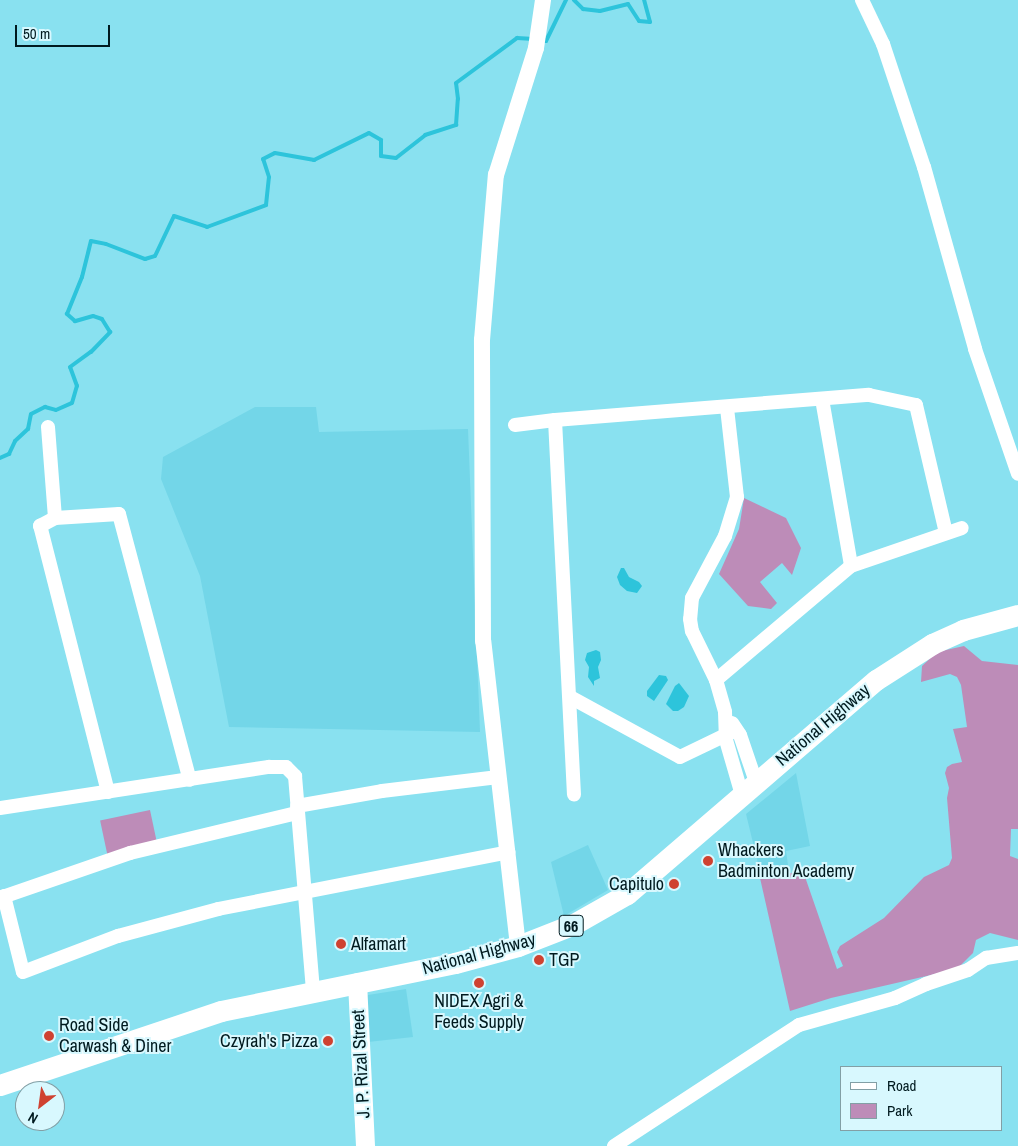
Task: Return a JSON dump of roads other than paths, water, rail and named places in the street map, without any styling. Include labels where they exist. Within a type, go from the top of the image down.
[{"type":"main road","name":"National Highway","points":[[0,1085],[221,1011],[455,962],[518,946],[574,924],[628,894],[876,680],[932,644],[963,630],[1018,615]]},
{"type":"main road","name":"J. P. Rizal Street","points":[[357,982],[365,1146]]},
{"type":"street","points":[[518,946],[483,642],[482,340],[496,175],[536,48],[543,0]]},
{"type":"street","points":[[862,0],[883,44],[924,166],[975,349],[1018,474]]},
{"type":"street","points":[[516,425],[555,420],[728,408],[869,395],[916,405],[946,533]]},
{"type":"street","points":[[822,399],[851,566]]},
{"type":"street","points":[[728,408],[737,497],[725,536],[692,598],[689,610],[692,631],[716,680],[724,712],[749,788]]},
{"type":"street","points":[[555,420],[574,795]]},
{"type":"street","points":[[48,427],[55,518]]},
{"type":"street","points":[[108,792],[40,526],[55,518],[119,514],[190,780]]},
{"type":"street","points":[[716,680],[851,566],[962,528]]},
{"type":"street","points":[[570,698],[680,757],[731,732]]},
{"type":"street","points":[[731,732],[749,788]]},
{"type":"street","points":[[0,808],[269,767],[286,767],[294,776],[313,991]]},
{"type":"street","points":[[498,777],[382,791],[297,810],[130,853],[2,897],[23,972],[118,936],[218,909],[508,852]]},
{"type":"street","points":[[614,1146],[799,1025],[896,998],[926,984],[968,970],[986,958],[1018,953]]},
{"type":"waterway","points":[[541,40],[546,41],[566,0]]},
{"type":"waterway","points":[[574,0],[583,9],[600,11],[628,4],[639,21],[650,22],[644,0]]},
{"type":"waterway","points":[[0,458],[9,454],[15,441],[28,429],[31,414],[45,407],[56,410],[72,403],[77,386],[70,367],[91,352],[110,332],[102,319],[93,316],[75,321],[67,314],[82,277],[91,241],[106,244],[145,259],[155,256],[174,216],[207,227],[266,205],[269,177],[263,159],[275,153],[314,160],[369,133],[381,140],[381,156],[396,158],[425,135],[456,125],[458,99],[456,83],[517,38],[534,39]]},
{"type":"place","name":"Whackers Badminton Academy","points":[[708,861]]},
{"type":"place","name":"Capitulo","points":[[674,884]]},
{"type":"place","name":"Alfamart","points":[[341,944]]},
{"type":"place","name":"TGP","points":[[539,960]]},
{"type":"place","name":"NIDEX Agri & Feeds Supply","points":[[479,983]]},
{"type":"place","name":"Road Side Carwash & Diner","points":[[49,1036]]},
{"type":"place","name":"Czyrah's Pizza","points":[[328,1041]]}]
